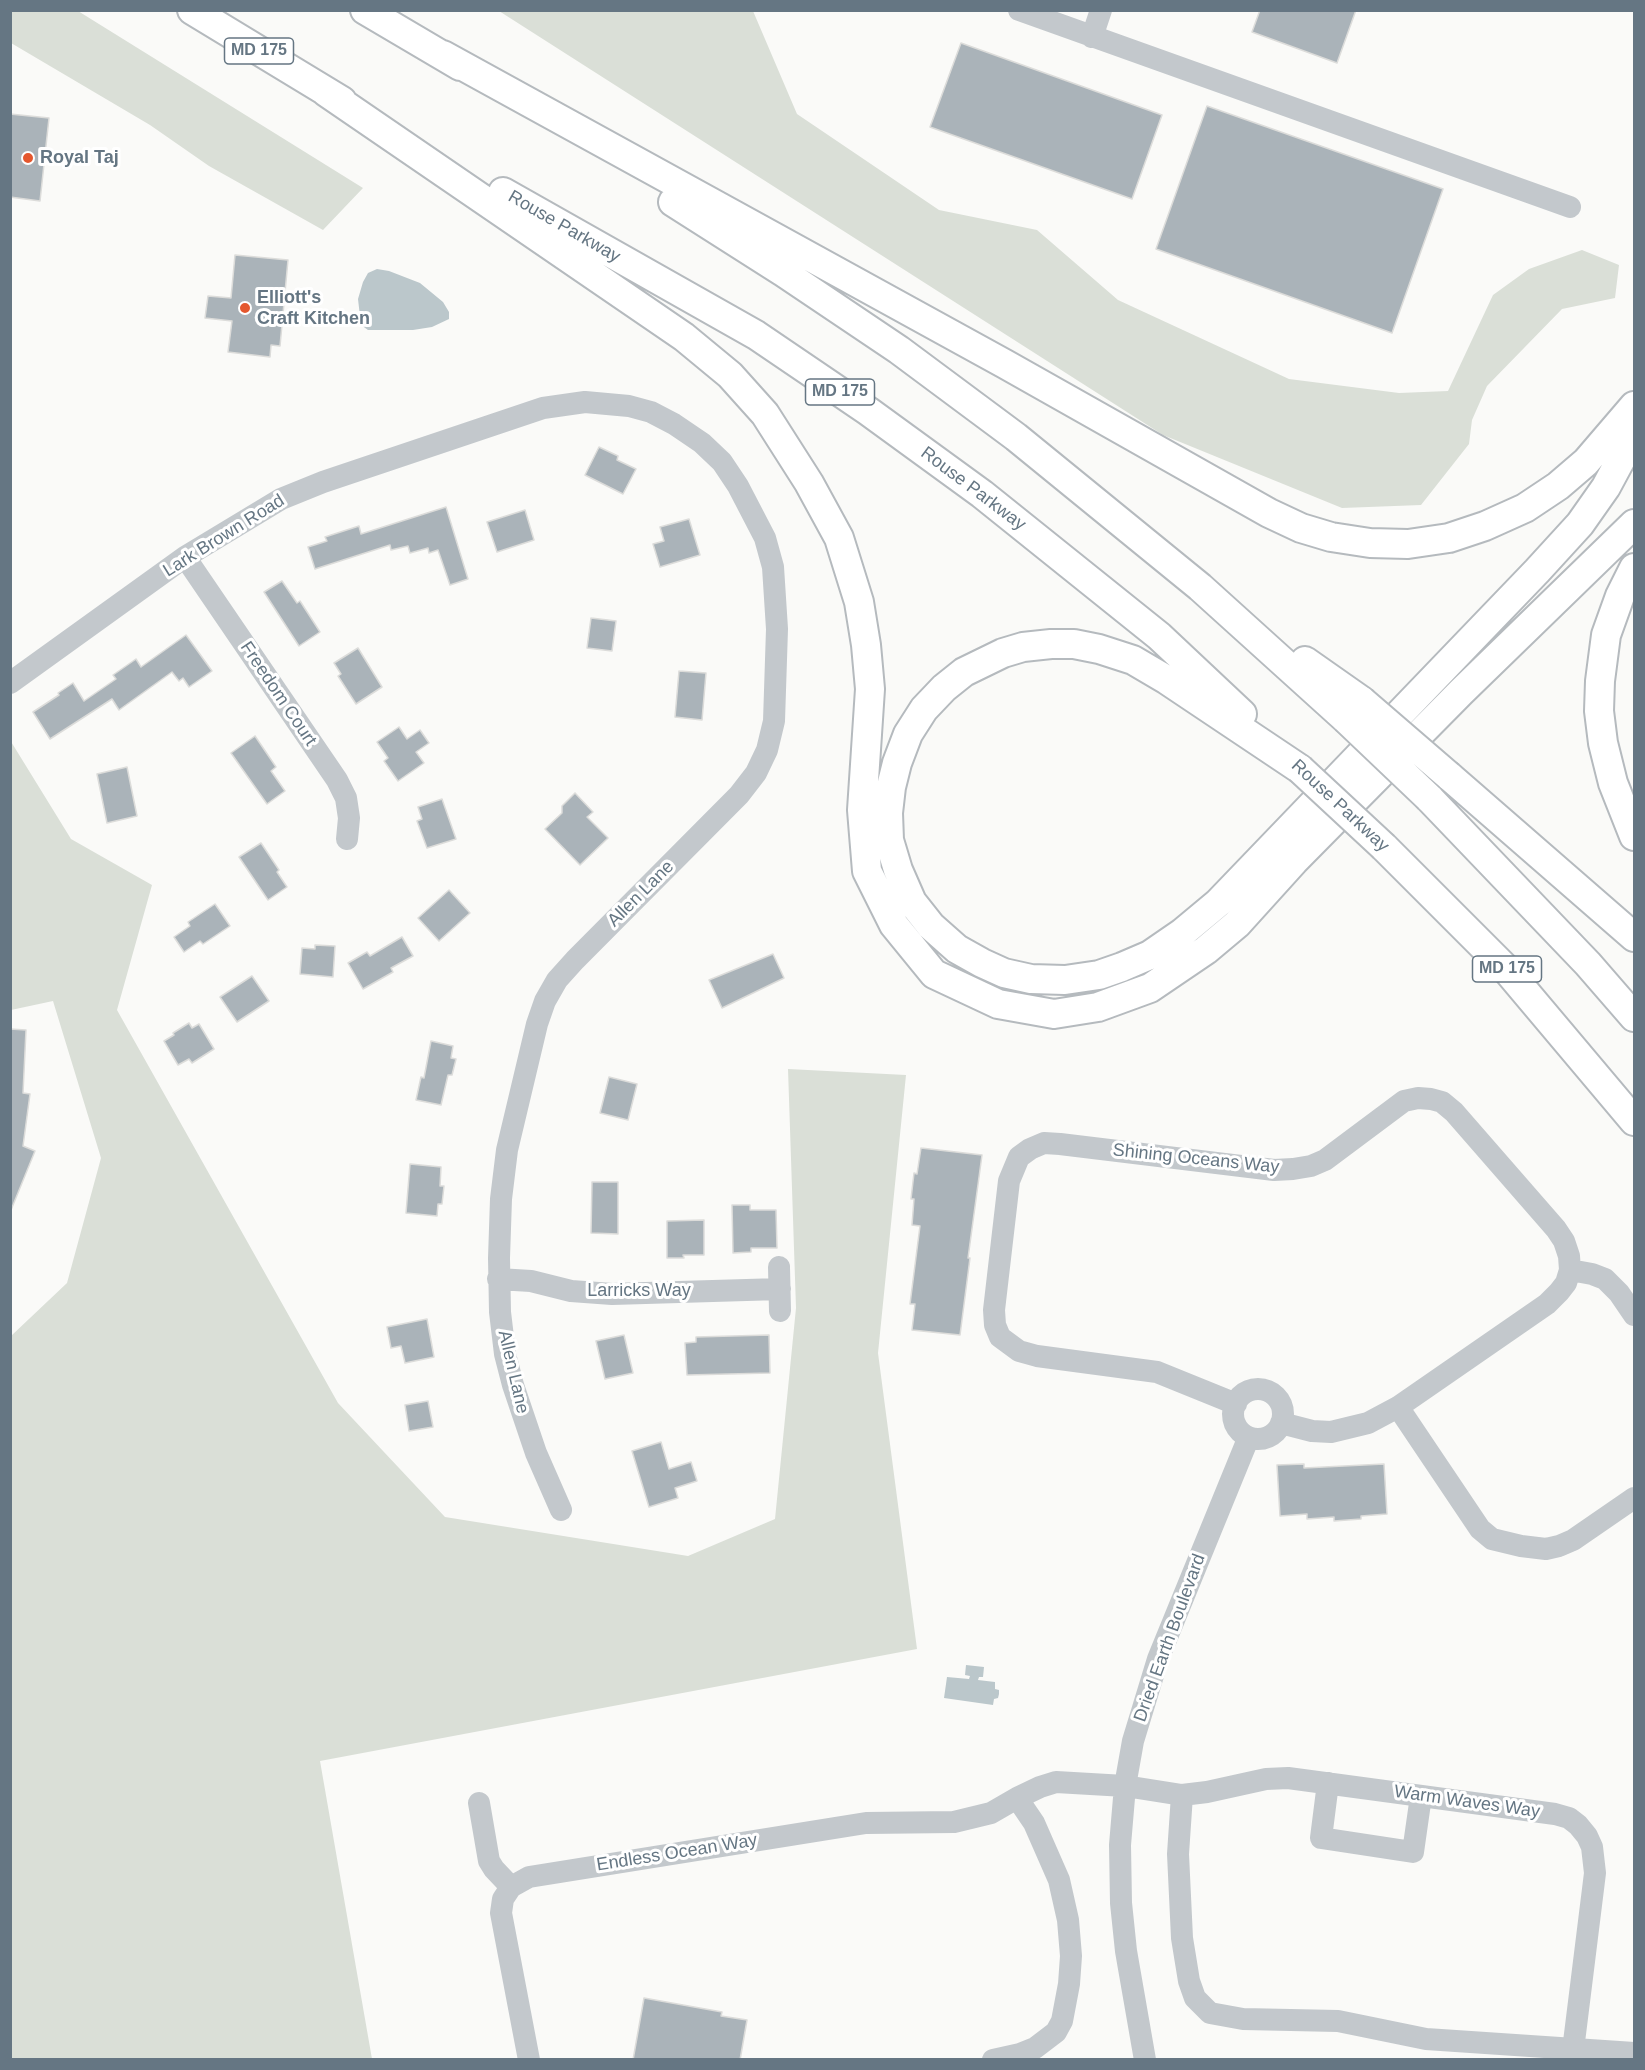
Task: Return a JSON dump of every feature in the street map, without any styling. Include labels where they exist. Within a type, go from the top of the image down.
[{"type":"main road","name":"Rouse Parkway","points":[[192,10],[326,92],[756,335],[868,411],[982,494],[1159,636],[1384,848],[1506,969],[1627,1111],[1635,1127]]},
{"type":"main road","points":[[365,10],[1005,364],[1269,513],[1301,528],[1331,537],[1370,543],[1408,544],[1449,538],[1485,526],[1525,508],[1558,486],[1586,462],[1635,406]]},
{"type":"main road","points":[[443,55],[783,272],[899,350],[1016,437],[1354,710],[1449,776],[1635,937]]},
{"type":"main road","points":[[326,92],[684,337],[730,375],[765,414],[809,483],[839,538],[859,602],[870,690],[862,810],[867,871],[894,925],[934,974],[998,1004],[1054,1014],[1098,1007],[1150,988],[1206,950],[1237,924],[1294,861],[1453,701],[1635,524]]},
{"type":"main road","points":[[1300,769],[1167,680],[1133,660],[1074,644],[1023,647],[1003,653],[964,672],[944,688],[924,709],[908,734],[897,763],[888,813],[889,840],[897,870],[912,902],[932,926],[957,949],[982,963],[1030,979],[1065,980],[1099,975],[1150,955],[1182,933],[1218,903],[1537,571],[1580,524],[1606,486],[1635,435]]},
{"type":"main road","points":[[1635,568],[1620,596],[1606,635],[1599,711],[1603,744],[1613,783],[1635,836]]},
{"type":"main road","points":[[1354,710],[1429,798],[1588,964],[1635,1017]]},
{"type":"street","points":[[1019,10],[1066,19],[1092,37],[1570,207]]},
{"type":"street","points":[[1092,37],[1101,10]]},
{"type":"street","name":"Allen Lane","points":[[561,1510],[536,1453],[513,1385],[506,1354],[498,1279],[501,1199],[507,1150],[528,1058],[545,1000],[557,981],[575,960],[739,795],[756,773],[767,750],[774,721],[777,629],[773,567],[765,538],[722,462],[702,442],[651,412],[608,403],[566,404]]},
{"type":"street","name":"Lark Brown Road","points":[[10,683],[185,557],[281,499],[543,408],[566,404]]},
{"type":"street","name":"Freedom Court","points":[[185,557],[337,780],[346,798],[349,818],[346,839]]},
{"type":"street","name":"Shining Oceans Way","points":[[1236,1404],[1157,1372],[1019,1352],[1000,1337],[995,1325],[994,1310],[1009,1181],[1019,1157],[1044,1143],[1274,1170],[1293,1169],[1311,1166],[1325,1160],[1404,1101],[1431,1098],[1442,1102],[1454,1112],[1556,1229],[1564,1241],[1569,1256],[1570,1270]]},
{"type":"street","points":[[1281,1423],[1312,1431],[1331,1432],[1368,1423],[1398,1407],[1546,1304],[1566,1283],[1570,1270],[1605,1279],[1635,1315]]},
{"type":"street","name":"Larricks Way","points":[[498,1279],[531,1281],[571,1291],[612,1294],[780,1289]]},
{"type":"street","points":[[1260,1389],[1277,1397],[1282,1405],[1281,1423],[1271,1436],[1260,1440],[1248,1439],[1234,1423],[1232,1414],[1240,1396],[1260,1389]]},
{"type":"street","points":[[1398,1407],[1480,1529],[1492,1539],[1546,1549],[1559,1546],[1573,1540],[1635,1498]]},
{"type":"street","name":"Dried Earth Boulevard","points":[[1145,2060],[1128,1961],[1121,1903],[1120,1845],[1125,1786],[1133,1741],[1158,1659],[1248,1439]]},
{"type":"street","name":"Warm Waves Way","points":[[1125,1786],[1182,1795],[1266,1779],[1288,1778],[1555,1814],[1569,1818],[1587,1836],[1592,1847],[1595,1873],[1573,2050]]},
{"type":"street","name":"Endless Ocean Way","points":[[511,1887],[529,1877],[866,1822],[954,1822],[991,1813],[1017,1797],[1056,1782],[1125,1786]]},
{"type":"street","points":[[1328,1783],[1321,1838],[1413,1852],[1421,1796]]},
{"type":"street","points":[[1182,1795],[1178,1854],[1182,1938],[1189,1981],[1195,1998],[1210,2013],[1243,2019],[1338,2020],[1426,2039],[1635,2053]]},
{"type":"street","points":[[993,2060],[1035,2048],[1056,2032],[1062,2021],[1069,1984],[1071,1956],[1068,1920],[1059,1880],[1034,1823],[1017,1797]]},
{"type":"street","points":[[479,1803],[489,1861],[511,1887],[503,1899],[501,1913],[529,2060]]},
{"type":"shaded area","points":[[11,10],[78,11],[363,188],[323,230],[209,166],[150,125],[11,43]]},
{"type":"shaded area","points":[[499,11],[753,11],[797,114],[939,210],[1037,230],[1118,300],[1289,379],[1399,393],[1448,391],[1493,295],[1529,269],[1582,250],[1619,265],[1615,298],[1562,309],[1487,386],[1472,420],[1469,444],[1421,505],[1342,508],[1163,435]]},
{"type":"shaded area","points":[[377,269],[389,271],[420,283],[443,302],[449,312],[449,319],[432,327],[413,330],[368,330],[361,325],[358,299],[368,273]]},
{"type":"shaded area","points":[[10,740],[71,839],[152,885],[117,1010],[338,1403],[445,1517],[688,1556],[775,1519],[796,1308],[788,1069],[906,1075],[878,1353],[917,1649],[320,1761],[372,2059],[11,2059],[11,1336],[67,1283],[101,1158],[53,1001],[11,1010]]},
{"type":"shaded area","points":[[966,1665],[984,1667],[983,1677],[979,1677],[978,1680],[995,1682],[995,1689],[999,1690],[999,1694],[998,1698],[994,1699],[993,1705],[944,1698],[947,1677],[969,1679],[970,1676],[965,1675]]},
{"type":"building","points":[[1260,10],[1356,10],[1337,63],[1252,32]]},
{"type":"building","points":[[961,43],[1162,115],[1132,199],[930,127]]},
{"type":"building","points":[[1207,106],[1443,189],[1392,333],[1156,249]]},
{"type":"building","name":"Royal Taj","points":[[10,114],[49,118],[40,201],[10,197]]},
{"type":"building","name":"Elliott's Craft Kitchen","points":[[235,255],[288,260],[280,346],[271,345],[270,357],[228,352],[232,321],[205,318],[208,296],[231,298]]},
{"type":"building","points":[[599,447],[618,456],[617,460],[636,469],[623,494],[585,475]]},
{"type":"building","points":[[446,507],[468,579],[450,585],[438,550],[429,553],[428,548],[410,553],[408,546],[391,550],[390,545],[315,569],[308,547],[327,541],[325,537],[359,526],[361,534]]},
{"type":"building","points":[[525,510],[534,540],[497,552],[487,522]]},
{"type":"building","points":[[689,519],[700,555],[660,567],[653,544],[664,541],[660,527]]},
{"type":"building","points":[[282,581],[297,603],[300,601],[320,632],[299,646],[264,592]]},
{"type":"building","points":[[591,618],[616,621],[612,651],[587,648]]},
{"type":"building","points":[[186,635],[212,671],[189,687],[183,678],[179,681],[172,672],[119,710],[112,699],[50,739],[33,712],[73,683],[84,701],[116,679],[113,675],[136,659],[141,667]]},
{"type":"building","points":[[358,648],[382,687],[356,704],[338,676],[341,674],[334,663]]},
{"type":"building","points":[[679,671],[706,673],[702,720],[675,717]]},
{"type":"building","points":[[399,727],[407,739],[420,730],[429,743],[416,752],[424,763],[398,781],[384,761],[388,758],[377,742]]},
{"type":"building","points":[[255,736],[276,767],[271,771],[285,791],[267,804],[231,753]]},
{"type":"building","points":[[127,767],[137,816],[107,823],[97,774]]},
{"type":"building","points":[[575,793],[593,812],[587,817],[608,838],[580,865],[545,829],[562,813],[562,806]]},
{"type":"building","points":[[442,799],[456,839],[427,848],[417,821],[422,819],[418,807]]},
{"type":"building","points":[[261,843],[287,887],[268,900],[239,857]]},
{"type":"building","points":[[449,890],[470,913],[439,941],[418,918]]},
{"type":"building","points":[[215,904],[230,926],[203,944],[200,941],[184,952],[174,937],[190,926],[188,922]]},
{"type":"building","points":[[402,937],[413,956],[391,968],[393,972],[363,989],[348,963],[367,952],[370,956]]},
{"type":"building","points":[[315,945],[335,946],[333,977],[300,974],[302,948],[315,949]]},
{"type":"building","points":[[773,954],[784,978],[722,1008],[709,980]]},
{"type":"building","points":[[252,976],[269,1001],[237,1022],[220,997]]},
{"type":"building","points":[[189,1023],[192,1028],[199,1024],[214,1049],[192,1063],[189,1059],[178,1065],[164,1041]]},
{"type":"building","points":[[10,1029],[26,1030],[23,1093],[30,1094],[23,1146],[35,1151],[11,1210]]},
{"type":"building","points":[[431,1041],[453,1046],[451,1058],[456,1059],[452,1075],[448,1075],[441,1105],[416,1100],[421,1077],[424,1078]]},
{"type":"building","points":[[609,1077],[637,1084],[628,1120],[600,1113]]},
{"type":"building","points":[[921,1148],[982,1155],[960,1335],[912,1330],[915,1304],[910,1304],[920,1226],[912,1225],[914,1199],[911,1199],[914,1173],[917,1174]]},
{"type":"building","points":[[410,1164],[441,1167],[440,1186],[444,1186],[442,1204],[438,1204],[437,1216],[406,1213]]},
{"type":"building","points":[[592,1182],[618,1182],[618,1234],[591,1233]]},
{"type":"building","points":[[732,1205],[750,1205],[750,1210],[776,1210],[777,1248],[751,1248],[751,1252],[733,1253]]},
{"type":"building","points":[[704,1220],[704,1255],[667,1258],[667,1221]]},
{"type":"building","points":[[427,1319],[434,1357],[405,1363],[401,1346],[391,1348],[387,1327]]},
{"type":"building","points":[[624,1335],[633,1373],[605,1379],[596,1341]]},
{"type":"building","points":[[769,1335],[770,1373],[687,1375],[685,1343],[696,1342],[696,1337]]},
{"type":"building","points":[[428,1401],[433,1427],[409,1431],[405,1405]]},
{"type":"building","points":[[661,1442],[669,1469],[691,1462],[697,1481],[675,1488],[678,1498],[649,1507],[632,1451]]},
{"type":"building","points":[[1304,1464],[1304,1468],[1384,1464],[1387,1514],[1334,1521],[1334,1517],[1307,1519],[1307,1514],[1280,1516],[1277,1465]]},
{"type":"building","points":[[644,1998],[722,2012],[721,2016],[747,2020],[740,2060],[633,2060]]},
{"type":"place","name":"Royal Taj","points":[[28,158]]},
{"type":"place","name":"Elliott's Craft Kitchen","points":[[245,308]]}]
